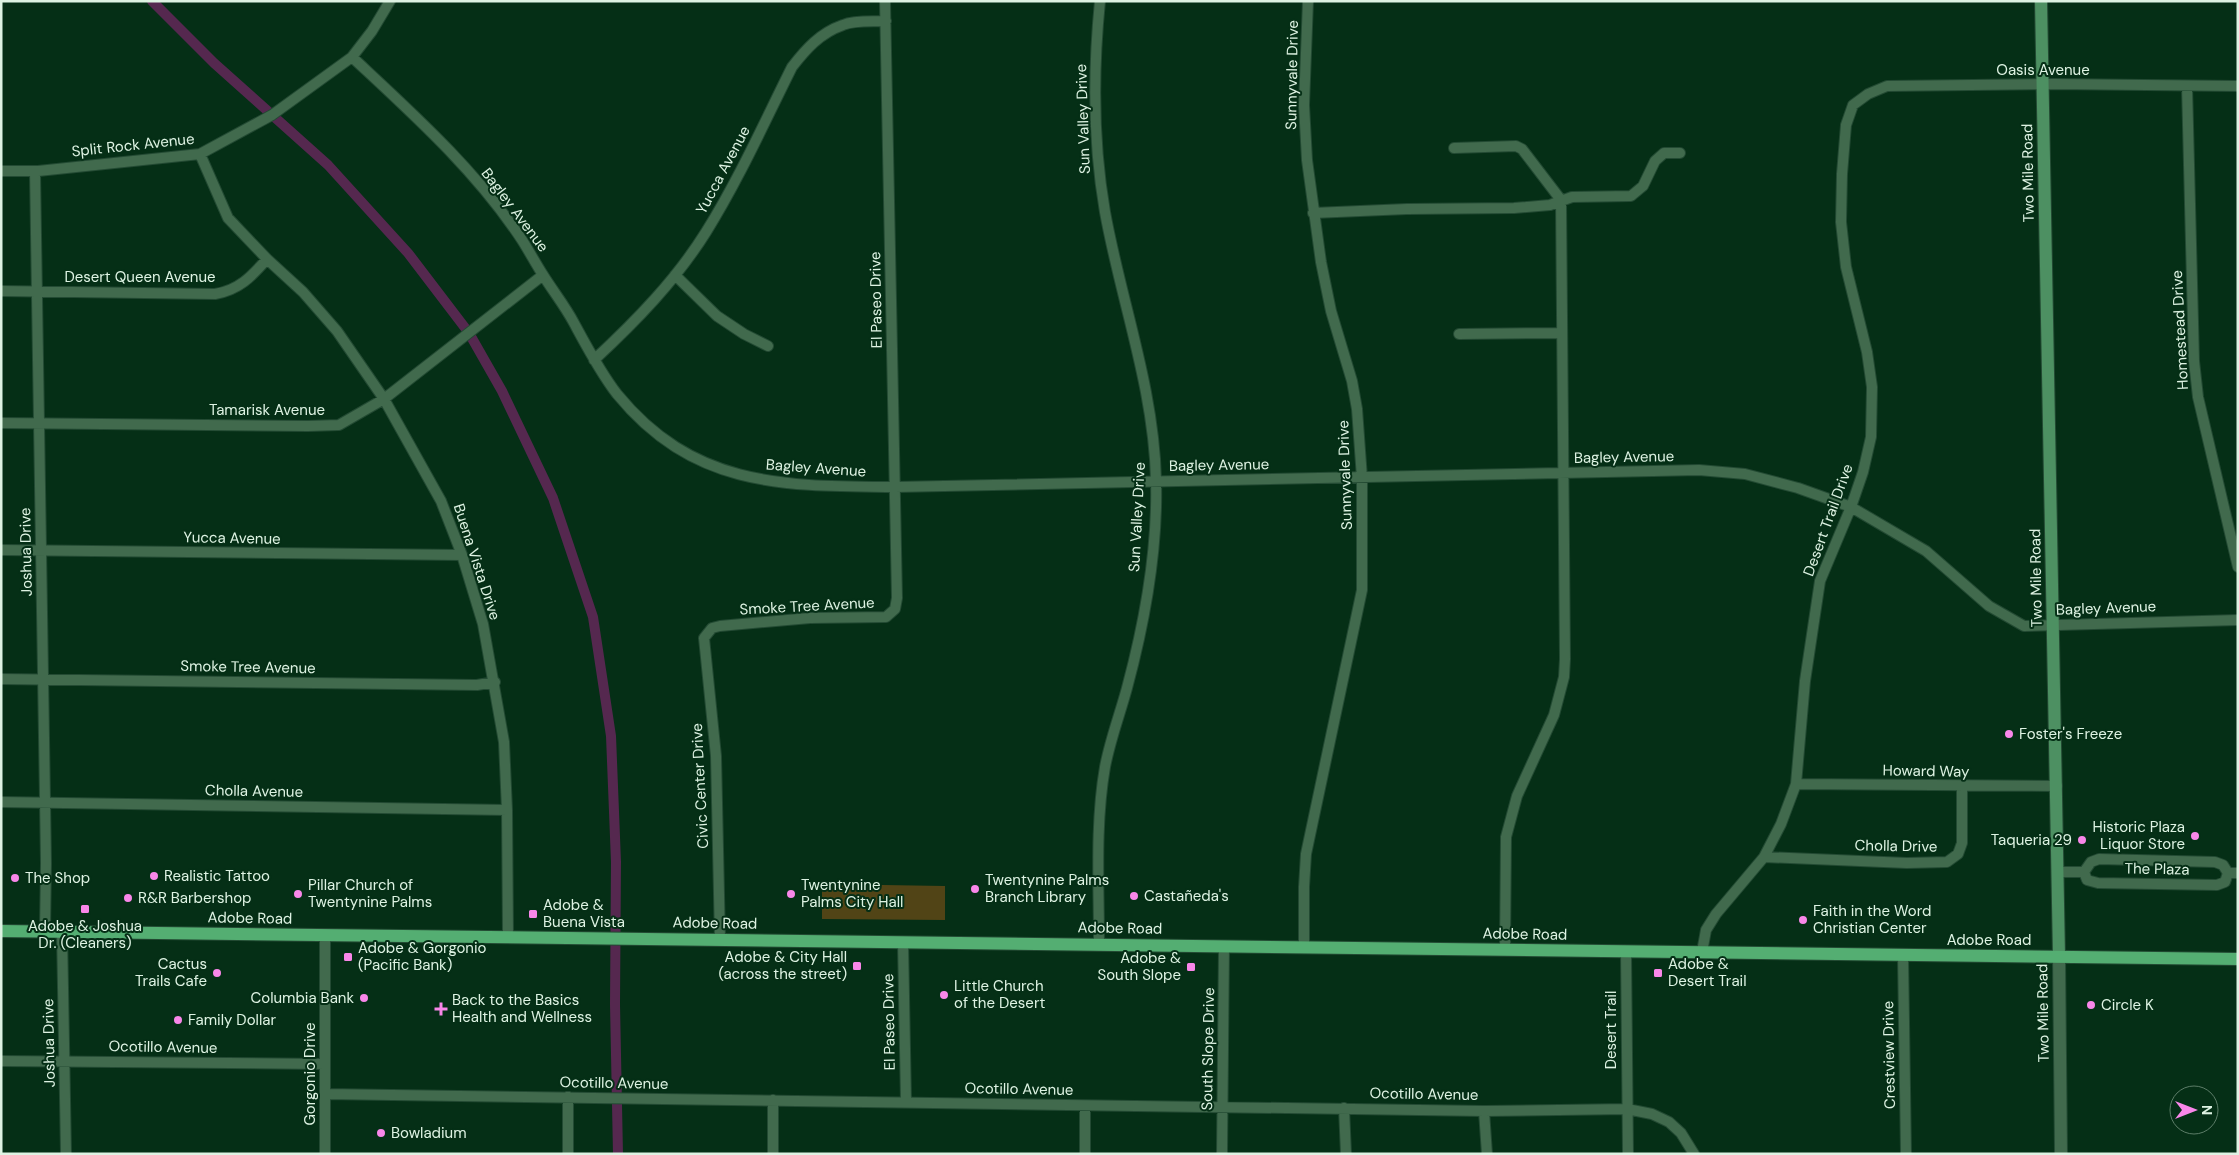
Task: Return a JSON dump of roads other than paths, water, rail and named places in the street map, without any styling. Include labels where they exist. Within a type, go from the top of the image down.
[{"type":"main road","name":"Two Mile Road","points":[[2041,1],[2059,956]]},
{"type":"main road","name":"Adobe Road","points":[[1,932],[628,938],[2238,959]]},
{"type":"street","name":"Split Rock Avenue","points":[[1,171],[35,171],[200,154],[272,115],[352,57],[372,31],[390,1]]},
{"type":"street","name":"El Paseo Drive","points":[[886,1],[897,598]]},
{"type":"street","name":"Sun Valley Drive","points":[[1099,944],[1099,855],[1105,766],[1128,686],[1145,612],[1153,546],[1156,481],[1148,398],[1113,249],[1101,181],[1095,106],[1095,63],[1100,1]]},
{"type":"street","name":"Sunnyvale Drive","points":[[1304,947],[1306,854],[1362,590],[1362,478],[1357,409],[1352,381],[1331,311],[1313,213],[1304,105],[1308,1]]},
{"type":"street","name":"Yucca Avenue","points":[[594,360],[638,320],[675,275],[705,234],[754,147],[792,67],[804,52],[817,38],[844,24],[886,21]]},
{"type":"street","name":"Bagley Avenue","points":[[352,57],[460,163],[521,239],[616,393],[660,437],[698,460],[737,475],[788,484],[832,487],[895,487],[1699,470],[1745,474],[1798,488],[1852,508],[1926,551],[1990,606],[2024,626],[2238,620]]},
{"type":"street","name":"Oasis Avenue","points":[[1853,105],[1868,94],[1887,86],[2238,86]]},
{"type":"street","name":"Homestead Drive","points":[[2187,86],[2194,361],[2198,397],[2238,567]]},
{"type":"street","name":"Desert Trail Drive","points":[[1702,952],[1706,930],[1716,914],[1764,857],[1781,824],[1796,784],[1805,681],[1820,581],[1852,508],[1863,472],[1870,437],[1872,387],[1867,352],[1846,267],[1841,222],[1846,125],[1853,105]]},
{"type":"street","points":[[1454,148],[1516,146],[1522,149],[1562,200],[1566,659],[1564,677],[1554,715],[1517,796],[1510,816],[1506,837],[1505,950]]},
{"type":"street","points":[[1313,213],[1407,209],[1514,208],[1550,205],[1572,197],[1631,196],[1643,186],[1654,161],[1664,153],[1680,153]]},
{"type":"street","name":"Buena Vista Drive","points":[[200,154],[228,218],[302,292],[337,331],[384,399],[441,501],[462,555],[483,624],[495,682],[504,742],[507,810],[508,937]]},
{"type":"street","name":"Joshua Drive","points":[[35,171],[46,932]]},
{"type":"street","name":"Desert Queen Avenue","points":[[1,291],[215,294],[239,287],[267,259]]},
{"type":"street","name":"Tamarisk Avenue","points":[[1,423],[339,425],[384,399],[543,275]]},
{"type":"street","points":[[675,275],[717,316],[744,334],[768,346]]},
{"type":"street","points":[[1459,334],[1562,333]]},
{"type":"street","name":"Yucca Avenue","points":[[1,550],[462,555]]},
{"type":"street","name":"Smoke Tree Avenue","points":[[708,632],[720,626],[754,622],[810,618],[886,617],[895,609],[897,598]]},
{"type":"street","name":"Civic Center Drive","points":[[708,632],[704,638],[704,650],[716,756],[720,940]]},
{"type":"street","name":"Smoke Tree Avenue","points":[[1,679],[477,685],[495,682]]},
{"type":"street","name":"Howard Way","points":[[1796,784],[1962,787],[2057,786]]},
{"type":"street","name":"Cholla Drive","points":[[1764,857],[1907,863],[1947,862],[1958,854],[1962,843],[1962,787]]},
{"type":"street","name":"Cholla Avenue","points":[[1,802],[507,810]]},
{"type":"street","name":"The Plaza","points":[[2099,859],[2215,862],[2222,864],[2233,873],[2225,882],[2208,885],[2098,883],[2087,880],[2084,872],[2091,862],[2099,859]]},
{"type":"street","points":[[2058,872],[2084,872]]},
{"type":"street","name":"Joshua Drive","points":[[62,932],[66,1154]]},
{"type":"street","name":"Gorgonio Drive","points":[[325,935],[325,1154]]},
{"type":"street","name":"El Paseo Drive","points":[[903,942],[906,1102]]},
{"type":"street","name":"South Slope Drive","points":[[1222,1154],[1224,946]]},
{"type":"street","name":"Desert Trail","points":[[1626,951],[1627,1109]]},
{"type":"street","name":"Crestview Drive","points":[[1903,955],[1906,1154]]},
{"type":"street","name":"Two Mile Road","points":[[2059,956],[2061,1154]]},
{"type":"street","name":"Ocotillo Avenue","points":[[1,1060],[325,1064]]},
{"type":"street","name":"Ocotillo Avenue","points":[[325,1094],[1484,1111],[1627,1109],[1652,1114],[1669,1122],[1681,1133],[1694,1154]]},
{"type":"street","points":[[568,1097],[568,1154]]},
{"type":"street","points":[[773,1100],[773,1154]]},
{"type":"street","points":[[1085,1106],[1085,1154]]},
{"type":"street","points":[[1344,1108],[1346,1154]]},
{"type":"street","points":[[1627,1109],[1628,1154]]},
{"type":"street","points":[[1484,1111],[1487,1154]]},
{"type":"waterway","points":[[152,1],[214,63],[328,165],[408,253],[469,333],[502,391],[553,498],[593,617],[611,736],[616,862],[615,1004],[618,1154]]},
{"type":"place","name":"Foster's Freeze","points":[[2009,734]]},
{"type":"place","name":"Historic Plaza Liquor Store","points":[[2195,836]]},
{"type":"place","name":"Taqueria 29","points":[[2082,840]]},
{"type":"place","name":"Realistic Tattoo","points":[[154,876]]},
{"type":"place","name":"The Shop","points":[[15,878]]},
{"type":"place","name":"Twentynine Palms Branch Library","points":[[975,889]]},
{"type":"place","name":"Pillar Church of Twentynine Palms","points":[[298,894]]},
{"type":"place","name":"Twentynine Palms City Hall","points":[[791,894]]},
{"type":"place","name":"Castañeda's","points":[[1134,896]]},
{"type":"place","name":"R&R Barbershop","points":[[128,898]]},
{"type":"place","name":"Adobe & Joshua Dr. (Cleaners)","points":[[85,909]]},
{"type":"place","name":"Adobe & Buena Vista","points":[[533,914]]},
{"type":"place","name":"Faith in the Word Christian Center","points":[[1803,920]]},
{"type":"place","name":"Adobe & Gorgonio (Pacific Bank)","points":[[348,957]]},
{"type":"place","name":"Adobe & City Hall (across the street)","points":[[857,966]]},
{"type":"place","name":"Adobe & South Slope","points":[[1191,967]]},
{"type":"place","name":"Cactus Trails Cafe","points":[[217,973]]},
{"type":"place","name":"Adobe & Desert Trail","points":[[1658,973]]},
{"type":"place","name":"Little Church of the Desert","points":[[944,995]]},
{"type":"place","name":"Columbia Bank","points":[[364,998]]},
{"type":"place","name":"Circle K","points":[[2091,1005]]},
{"type":"place","name":"Back to the Basics Health and Wellness","points":[[441,1009]]},
{"type":"place","name":"Family Dollar","points":[[178,1020]]},
{"type":"place","name":"Bowladium","points":[[381,1133]]}]
